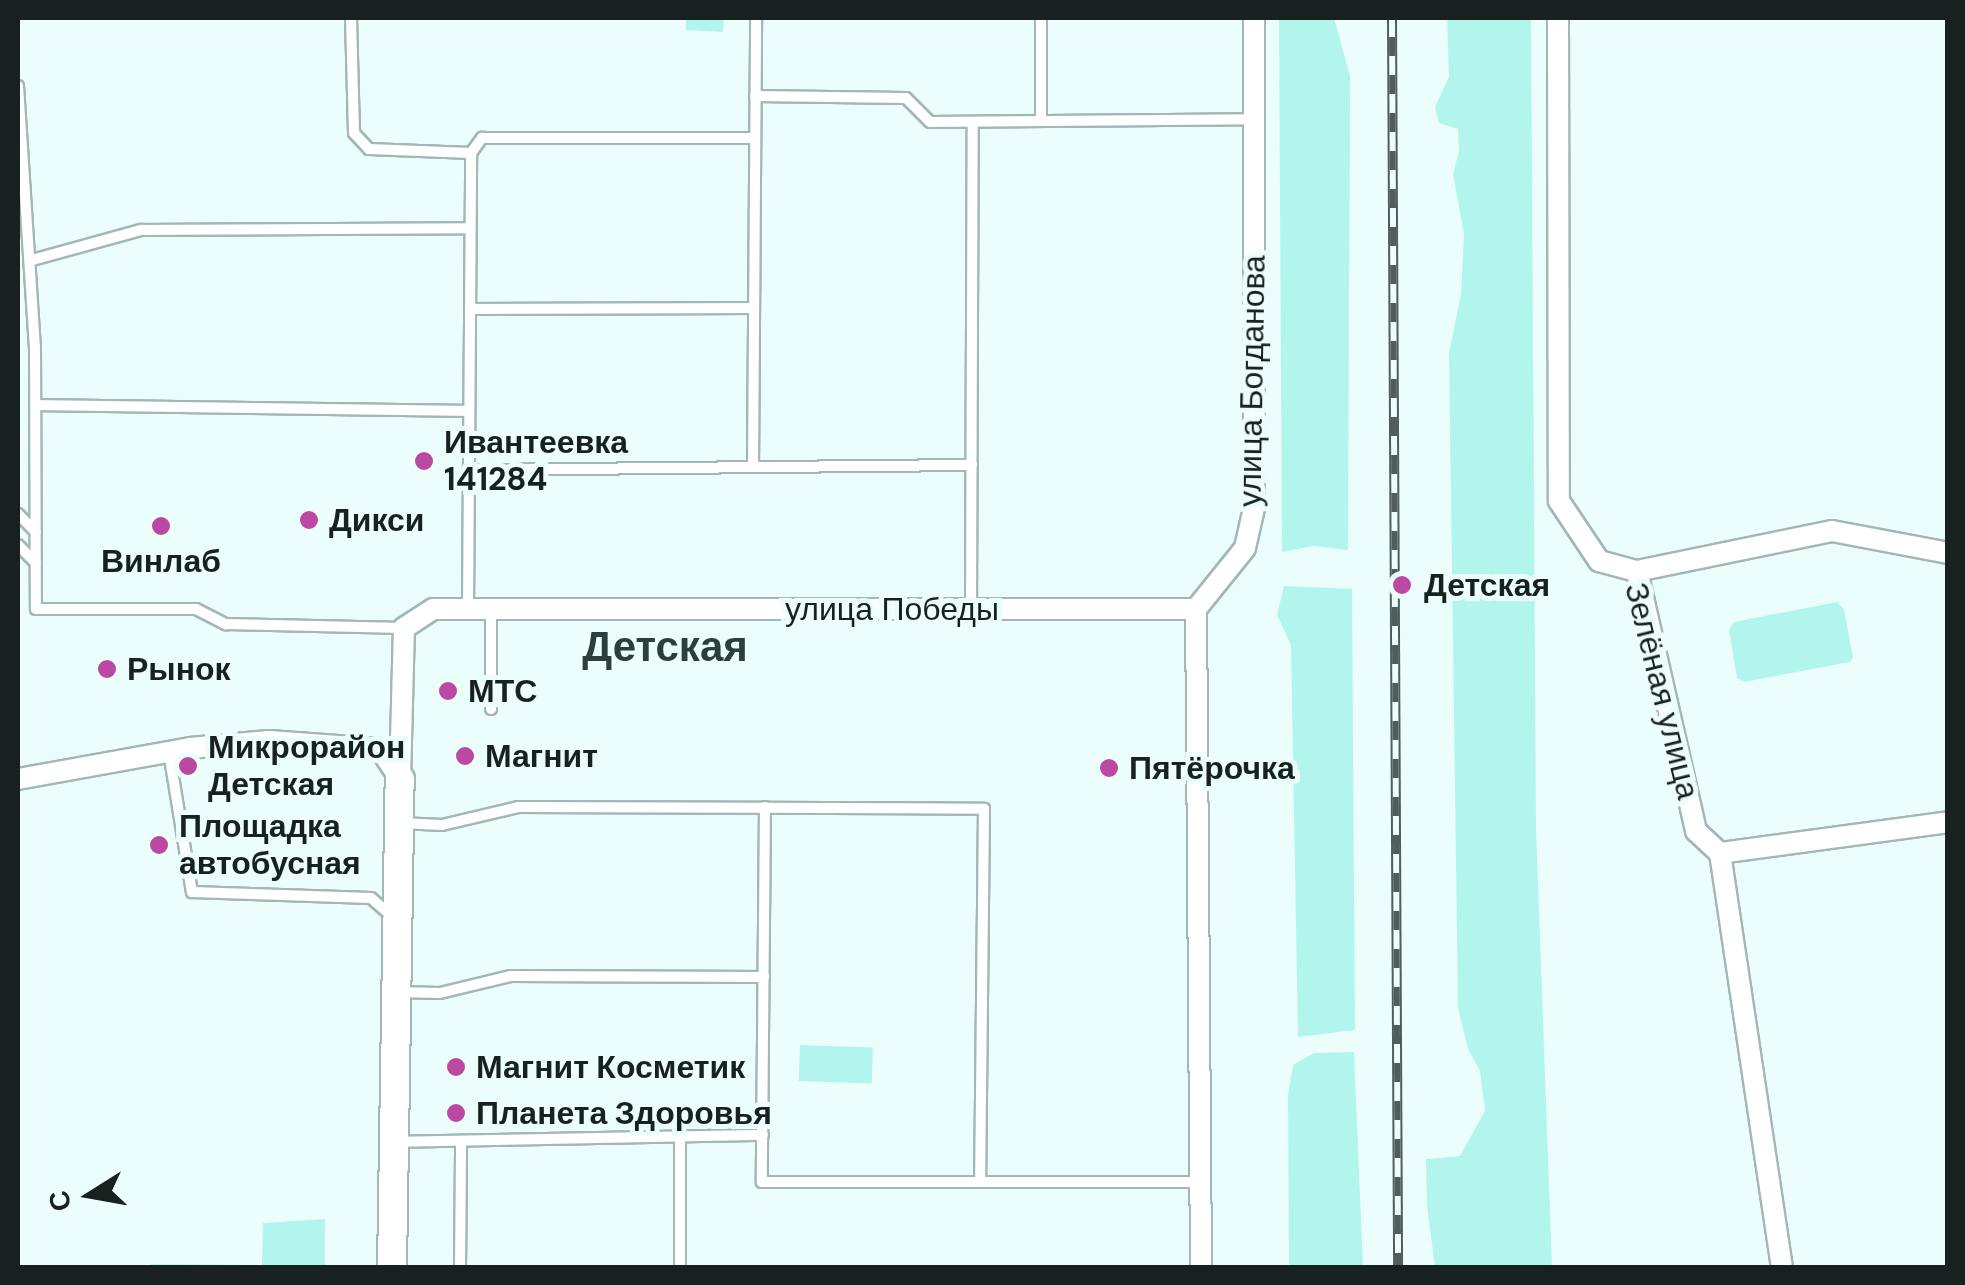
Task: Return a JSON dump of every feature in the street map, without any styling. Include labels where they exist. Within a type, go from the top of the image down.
[{"type":"street","name":"улица Богданова","points":[[1196,608],[1245,548],[1254,508],[1254,18]]},
{"type":"street","name":"Зелёная улица","points":[[1558,18],[1558,501],[1599,561],[1637,570],[1696,830],[1720,853],[1782,1268]]},
{"type":"street","points":[[1637,570],[1832,531],[1948,554]]},
{"type":"street","name":"улица Победы","points":[[404,628],[433,609],[468,608],[1196,608]]},
{"type":"street","points":[[1196,608],[1207,1108],[1200,1182],[1201,1268]]},
{"type":"street","points":[[392,1268],[404,628]]},
{"type":"street","points":[[18,780],[169,751],[269,742],[380,749],[400,779]]},
{"type":"street","points":[[1720,853],[1948,822]]},
{"type":"lane","points":[[352,18],[354,134],[369,149],[471,153]]},
{"type":"lane","points":[[753,467],[756,18]]},
{"type":"lane","points":[[1041,18],[1041,119]]},
{"type":"lane","points":[[18,86],[32,260],[36,609],[196,609],[226,624],[404,628]]},
{"type":"lane","points":[[755,96],[906,98],[930,122],[1254,119]]},
{"type":"lane","points":[[971,609],[973,122]]},
{"type":"lane","points":[[468,608],[471,153],[482,138],[755,138]]},
{"type":"lane","points":[[32,260],[141,230],[469,228]]},
{"type":"lane","points":[[18,275],[32,275]]},
{"type":"lane","points":[[470,309],[754,308]]},
{"type":"lane","points":[[36,405],[469,411]]},
{"type":"lane","points":[[468,470],[972,465]]},
{"type":"lane","points":[[18,514],[36,532]]},
{"type":"lane","points":[[18,544],[36,564]]},
{"type":"lane","points":[[491,608],[491,709]]},
{"type":"lane","points":[[169,751],[192,892],[371,898],[396,920]]},
{"type":"lane","points":[[399,824],[442,825],[518,808],[984,809],[980,1182]]},
{"type":"lane","points":[[765,808],[762,1182],[1200,1182]]},
{"type":"lane","points":[[395,992],[440,994],[511,976],[764,977]]},
{"type":"lane","points":[[392,1142],[763,1135]]},
{"type":"lane","points":[[680,1137],[680,1268]]},
{"type":"lane","points":[[460,1268],[461,1141]]},
{"type":"shaded area","points":[[686,18],[724,18],[723,32],[686,30]]},
{"type":"shaded area","points":[[1279,18],[1334,18],[1350,76],[1348,550],[1314,546],[1282,552]]},
{"type":"shaded area","points":[[1447,18],[1531,18],[1536,829],[1552,1267],[1435,1267],[1427,1206],[1426,1159],[1460,1156],[1485,1111],[1480,1071],[1468,1049],[1458,1008],[1449,353],[1461,294],[1464,234],[1453,174],[1459,151],[1458,129],[1439,123],[1435,107],[1449,77]]},
{"type":"shaded area","points":[[1284,586],[1352,589],[1355,1030],[1298,1037],[1291,645],[1277,615]]},
{"type":"shaded area","points":[[1837,602],[1844,609],[1853,658],[1850,662],[1744,682],[1737,678],[1729,630],[1734,622]]},
{"type":"shaded area","points":[[800,1045],[873,1048],[872,1084],[799,1081]]},
{"type":"shaded area","points":[[1354,1052],[1363,1267],[1289,1267],[1288,1095],[1293,1065],[1314,1053]]},
{"type":"shaded area","points":[[325,1219],[325,1265],[365,1267],[151,1267],[262,1265],[263,1223]]},
{"type":"railway","points":[[1392,18],[1398,1268]]},
{"type":"place","name":"Ивантеевка 141284","points":[[424,461]]},
{"type":"place","name":"Дикси","points":[[309,520]]},
{"type":"place","name":"Винлаб","points":[[161,526]]},
{"type":"place","name":"Детская","points":[[1402,585]]},
{"type":"place","name":"Рынок","points":[[107,669]]},
{"type":"place","name":"МТС","points":[[448,691]]},
{"type":"place","name":"Магнит","points":[[465,756]]},
{"type":"place","name":"Микрорайон Детская","points":[[188,766]]},
{"type":"place","name":"Пятёрочка","points":[[1109,768]]},
{"type":"place","name":"Площадка автобусная","points":[[159,845]]},
{"type":"place","name":"Магнит Косметик","points":[[456,1067]]},
{"type":"place","name":"Планета Здоровья","points":[[456,1113]]},
{"type":"district","name":"Детская","points":[[665,647]]}]
